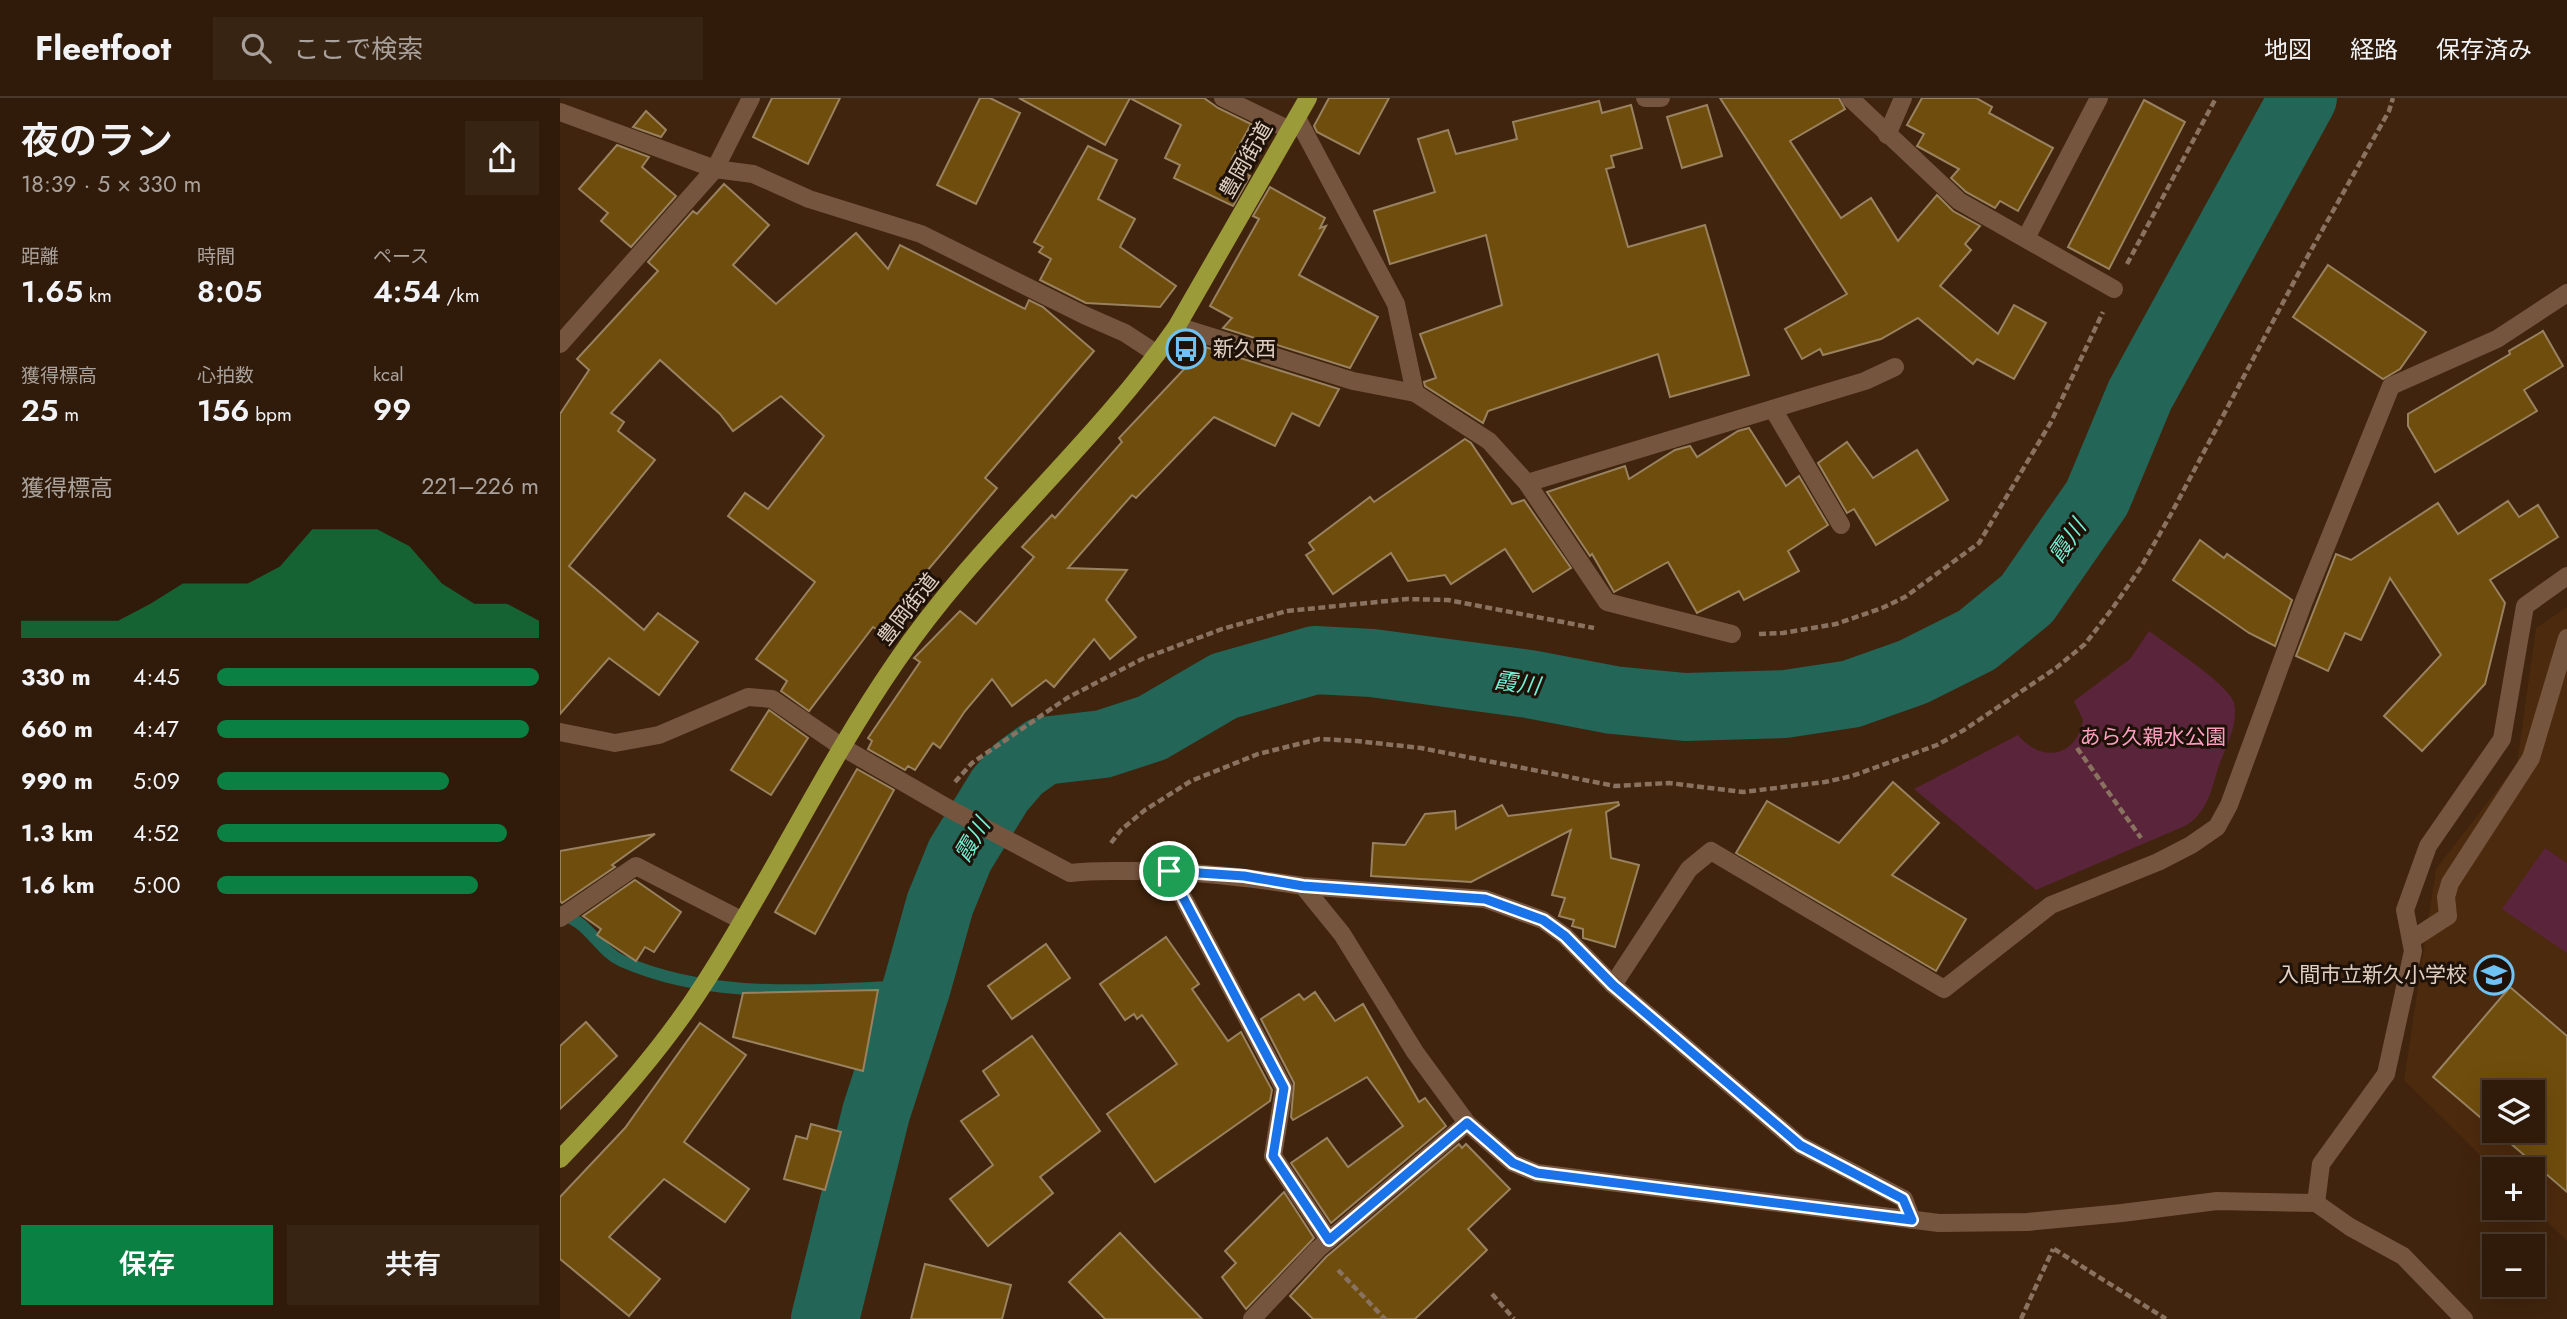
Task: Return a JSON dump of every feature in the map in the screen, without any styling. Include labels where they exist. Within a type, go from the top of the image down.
[{"type":"main road","name":"豊岡街道","points":[[560,1159],[614,1102],[686,1011],[743,921],[842,747],[896,661],[987,547],[1093,431],[1177,326],[1308,98]]},
{"type":"street","points":[[560,344],[715,169],[751,98]]},
{"type":"street","points":[[1223,98],[1293,124],[1396,304],[1415,393]]},
{"type":"street","points":[[1645,98],[1661,98]]},
{"type":"street","points":[[1850,98],[1959,201],[2114,289]]},
{"type":"street","points":[[1887,135],[1903,98]]},
{"type":"street","points":[[2026,238],[2099,98]]},
{"type":"street","points":[[560,112],[715,169],[753,174],[809,199],[921,234],[1125,333],[1157,354]]},
{"type":"street","points":[[1613,985],[1689,869],[1711,851],[1944,989],[2051,905],[2158,862],[2191,845],[2217,827],[2229,805],[2304,601],[2391,386],[2497,339],[2567,293]]},
{"type":"street","points":[[1177,326],[1353,381],[1415,393],[1489,441],[1527,483],[1607,602],[1732,634]]},
{"type":"street","points":[[1527,483],[1866,381],[1895,367]]},
{"type":"street","points":[[1773,409],[1841,524]]},
{"type":"street","points":[[2316,1203],[2320,1164],[2386,1074],[2413,951],[2405,910],[2428,846],[2502,739],[2525,606],[2567,576]]},
{"type":"street","points":[[2411,940],[2448,916],[2446,897],[2450,883],[2530,758],[2567,638]]},
{"type":"street","points":[[560,732],[615,743],[659,736],[748,697],[772,699],[842,747],[1070,873],[1088,870],[1169,871],[1244,876],[1303,886],[1485,899],[1513,907],[1543,920],[1565,936],[1613,985],[1800,1145],[1903,1199],[1912,1220]]},
{"type":"street","points":[[560,918],[636,866],[743,921]]},
{"type":"street","points":[[1169,871],[1284,1088],[1273,1156],[1323,1244]]},
{"type":"street","points":[[1303,886],[1342,934],[1415,1052],[1467,1123],[1513,1163],[1537,1173],[1938,1223],[2027,1222],[2217,1201],[2316,1203],[2350,1227],[2403,1256],[2464,1319]]},
{"type":"street","points":[[1252,1319],[1323,1244],[1467,1123]]},
{"type":"path","points":[[1732,634],[1783,633],[1836,624],[1882,608],[1905,597],[1979,543],[2050,422],[2114,289],[2216,98]]},
{"type":"path","points":[[1088,870],[1121,830],[1137,816],[1191,781],[1258,754],[1319,740],[1421,748],[1615,786],[1669,783],[1743,792],[1852,776],[1937,745],[1964,730],[2056,668],[2085,644],[2134,577],[2171,514],[2292,285],[2389,111],[2393,98]]},
{"type":"path","points":[[942,804],[972,763],[1067,698],[1142,659],[1222,629],[1287,611],[1407,599],[1447,600],[1604,630]]},
{"type":"path","points":[[2077,748],[2158,862]]},
{"type":"path","points":[[2021,1319],[2065,1218]]},
{"type":"path","points":[[1323,1244],[1385,1319]]},
{"type":"path","points":[[2053,1249],[2166,1319]]},
{"type":"path","points":[[1492,1294],[1514,1319]]},
{"type":"shaded area","name":"入間市立新久小学校","points":[[2567,607],[2567,1241],[2545,1220],[2545,1157],[2482,1157],[2404,1080],[2436,869],[2517,764],[2536,628]]},
{"type":"green space","name":"あら久親水公園","points":[[2149,631],[2210,676],[2230,695],[2234,703],[2233,727],[2205,806],[2187,825],[2036,890],[1914,789],[2018,735],[2027,744],[2047,753],[2065,749],[2079,733],[2083,720],[2074,701],[2130,659]]},
{"type":"green space","points":[[2545,848],[2567,863],[2567,953],[2502,909]]},
{"type":"building","points":[[772,98],[840,98],[808,164],[753,137]]},
{"type":"building","points":[[980,98],[990,98],[1020,113],[976,204],[937,185]]},
{"type":"building","points":[[1019,98],[1130,98],[1105,145]]},
{"type":"building","points":[[1130,98],[1204,98],[1251,124],[1232,159],[1236,161],[1234,167],[1250,176],[1233,206],[1174,178],[1180,165],[1165,158],[1181,125]]},
{"type":"building","points":[[1329,98],[1389,98],[1359,154],[1317,132],[1314,126]]},
{"type":"building","points":[[1720,98],[1839,98],[1845,109],[1790,141],[1841,218],[1871,198],[1898,241],[1937,195],[1953,211],[1980,226],[1965,244],[1971,250],[1940,286],[1998,334],[2014,305],[2046,323],[2014,379],[1977,359],[1973,364],[1918,318],[1881,339],[1823,355],[1820,349],[1802,359],[1785,329],[1847,294]]},
{"type":"building","points":[[1922,98],[1976,98],[1992,107],[1989,113],[2053,148],[2018,211],[2000,201],[1995,208],[1966,192],[1951,178],[1959,169],[1917,146],[1924,134],[1907,125]]},
{"type":"building","points":[[2144,100],[2185,122],[2109,269],[2068,247]]},
{"type":"building","points":[[1599,101],[1602,113],[1631,105],[1642,148],[1611,156],[1614,167],[1606,169],[1628,247],[1705,225],[1749,375],[1670,397],[1658,354],[1488,411],[1483,423],[1425,386],[1424,382],[1436,378],[1420,334],[1502,305],[1486,235],[1390,264],[1374,211],[1435,192],[1418,139],[1448,130],[1456,154],[1517,139],[1513,122]]},
{"type":"building","points":[[1707,105],[1722,156],[1682,168],[1667,117]]},
{"type":"building","points":[[646,111],[666,130],[661,137],[633,127]]},
{"type":"building","points":[[617,145],[649,157],[642,167],[676,196],[631,247],[601,221],[608,213],[579,189]]},
{"type":"building","points":[[1088,146],[1117,160],[1098,199],[1135,219],[1120,247],[1176,286],[1160,307],[1086,303],[1040,280],[1051,259],[1039,252],[1043,247],[1034,242]]},
{"type":"building","points":[[724,184],[769,225],[733,265],[776,304],[856,233],[888,269],[900,245],[1025,309],[1029,300],[1043,307],[1094,351],[985,478],[997,488],[921,578],[923,580],[881,632],[873,627],[809,711],[781,691],[787,681],[756,659],[815,582],[728,516],[745,493],[768,509],[824,436],[781,396],[733,431],[720,414],[660,360],[611,413],[624,422],[618,431],[655,460],[569,566],[644,630],[658,613],[698,642],[659,695],[609,658],[560,714],[560,414],[589,370],[577,359],[658,271],[648,262],[693,211],[697,214]]},
{"type":"building","points":[[1270,187],[1325,218],[1320,228],[1326,226],[1299,275],[1378,317],[1350,368],[1223,328],[1232,318],[1210,306],[1259,219],[1253,216]]},
{"type":"building","points":[[2328,265],[2426,332],[2400,369],[2383,379],[2293,317]]},
{"type":"building","points":[[2543,331],[2563,366],[2524,390],[2537,411],[2435,472],[2408,426],[2408,414],[2510,354],[2509,351]]},
{"type":"building","points":[[1205,347],[1339,389],[1319,426],[1292,413],[1275,446],[1214,417],[1136,498],[1132,495],[1068,568],[1127,570],[1106,600],[1136,637],[1110,659],[1094,639],[1054,687],[1046,680],[1012,706],[992,679],[965,711],[940,748],[933,743],[915,770],[908,766],[905,770],[868,749],[872,741],[868,738],[920,662],[914,658],[960,611],[976,624],[1034,557],[1022,547],[1052,515],[1055,518],[1122,442],[1119,438]]},
{"type":"building","points":[[1749,428],[1786,486],[1799,476],[1828,525],[1788,551],[1799,571],[1744,600],[1739,591],[1697,613],[1668,562],[1614,592],[1592,554],[1590,556],[1547,492],[1625,466],[1629,479],[1675,450],[1690,446],[1697,457],[1738,431]]},
{"type":"building","points":[[1465,439],[1471,443],[1512,504],[1524,500],[1571,568],[1533,592],[1505,549],[1451,584],[1445,575],[1408,581],[1391,553],[1333,594],[1306,555],[1314,550],[1309,543],[1370,497],[1374,502]]},
{"type":"building","points":[[1847,442],[1873,478],[1917,450],[1948,500],[1876,545],[1854,509],[1847,513],[1818,463]]},
{"type":"building","points":[[2508,501],[2519,517],[2538,505],[2558,537],[2490,580],[2505,603],[2485,684],[2422,751],[2384,716],[2441,655],[2390,578],[2361,640],[2345,633],[2328,671],[2296,656],[2336,554],[2351,560],[2438,503],[2458,534]]},
{"type":"building","points":[[2200,540],[2224,558],[2227,554],[2292,600],[2275,646],[2249,633],[2173,580]]},
{"type":"building","points":[[769,710],[808,738],[771,795],[731,770]]},
{"type":"building","points":[[857,769],[894,790],[815,934],[775,912]]},
{"type":"building","points":[[1893,782],[1939,823],[1892,875],[1966,919],[1936,971],[1736,853],[1767,801],[1839,843]]},
{"type":"building","points":[[1618,802],[1619,805],[1606,812],[1611,858],[1639,865],[1615,947],[1583,938],[1583,929],[1572,926],[1574,920],[1559,916],[1565,898],[1552,895],[1571,830],[1471,882],[1371,876],[1373,843],[1405,845],[1425,814],[1455,811],[1456,829],[1502,805],[1508,816]]},
{"type":"building","points":[[655,834],[612,865],[615,867],[562,903],[560,901],[560,851]]},
{"type":"building","points":[[635,880],[681,912],[654,952],[645,947],[636,961],[597,935],[601,929],[583,916]]},
{"type":"building","points":[[1166,937],[1199,984],[1192,989],[1228,1041],[1241,1032],[1272,1090],[1270,1101],[1155,1182],[1107,1114],[1177,1064],[1142,1015],[1137,1019],[1134,1014],[1125,1020],[1100,984]]},
{"type":"building","points":[[1046,944],[1070,978],[1012,1019],[988,986]]},
{"type":"building","points":[[2510,987],[2567,1036],[2567,1192],[2545,1173],[2545,1157],[2526,1157],[2510,1143],[2545,1143],[2545,1080],[2482,1080],[2482,1119],[2433,1077]]},
{"type":"building","points":[[878,990],[863,1071],[733,1037],[743,993]]},
{"type":"building","points":[[1315,992],[1335,1021],[1363,1004],[1419,1102],[1425,1098],[1446,1126],[1331,1223],[1291,1163],[1327,1138],[1348,1167],[1403,1126],[1367,1077],[1293,1120],[1291,1117],[1294,1083],[1261,1019],[1299,994],[1304,1000]]},
{"type":"building","points":[[586,1022],[617,1056],[560,1109],[560,1046]]},
{"type":"building","points":[[700,1023],[746,1055],[684,1142],[749,1189],[725,1222],[664,1179],[609,1237],[660,1279],[629,1316],[560,1259],[560,1197],[625,1128]]},
{"type":"building","points":[[1032,1036],[1100,1131],[1040,1177],[1053,1193],[988,1246],[950,1199],[993,1165],[961,1121],[999,1095],[983,1071]]},
{"type":"building","points":[[811,1124],[841,1132],[825,1190],[784,1179],[796,1136],[807,1139]]},
{"type":"building","points":[[1459,1144],[1462,1148],[1466,1144],[1510,1189],[1468,1229],[1487,1250],[1415,1319],[1313,1319],[1290,1296],[1326,1257]]},
{"type":"building","points":[[1284,1192],[1314,1238],[1246,1309],[1222,1277],[1236,1263],[1225,1251]]},
{"type":"building","points":[[1120,1233],[1202,1319],[1105,1319],[1069,1282]]},
{"type":"building","points":[[925,1264],[1011,1285],[1002,1319],[911,1319]]},
{"type":"waterway","name":"霞川","points":[[825,1319],[876,1113],[940,904],[960,855],[1000,790],[1018,769],[1043,751],[1103,744],[1152,728],[1224,686],[1315,660],[1372,663],[1529,684],[1613,700],[1685,707],[1785,704],[1851,694],[1913,672],[1977,640],[2027,599],[2097,498],[2140,395],[2303,98]]},
{"type":"waterway","points":[[560,912],[579,923],[622,961],[693,983],[767,990],[917,986]]},
{"type":"place","name":"新久西","points":[[1186,349]]},
{"type":"place","name":"入間市立新久小学校","points":[[2494,975]]},
{"type":"route","points":[[1169,871],[1244,876],[1303,886],[1485,899],[1543,920],[1565,936],[1613,985],[1800,1145],[1903,1199],[1912,1220],[1537,1173],[1513,1163],[1467,1123],[1329,1240],[1273,1156],[1284,1088],[1169,871]]}]
